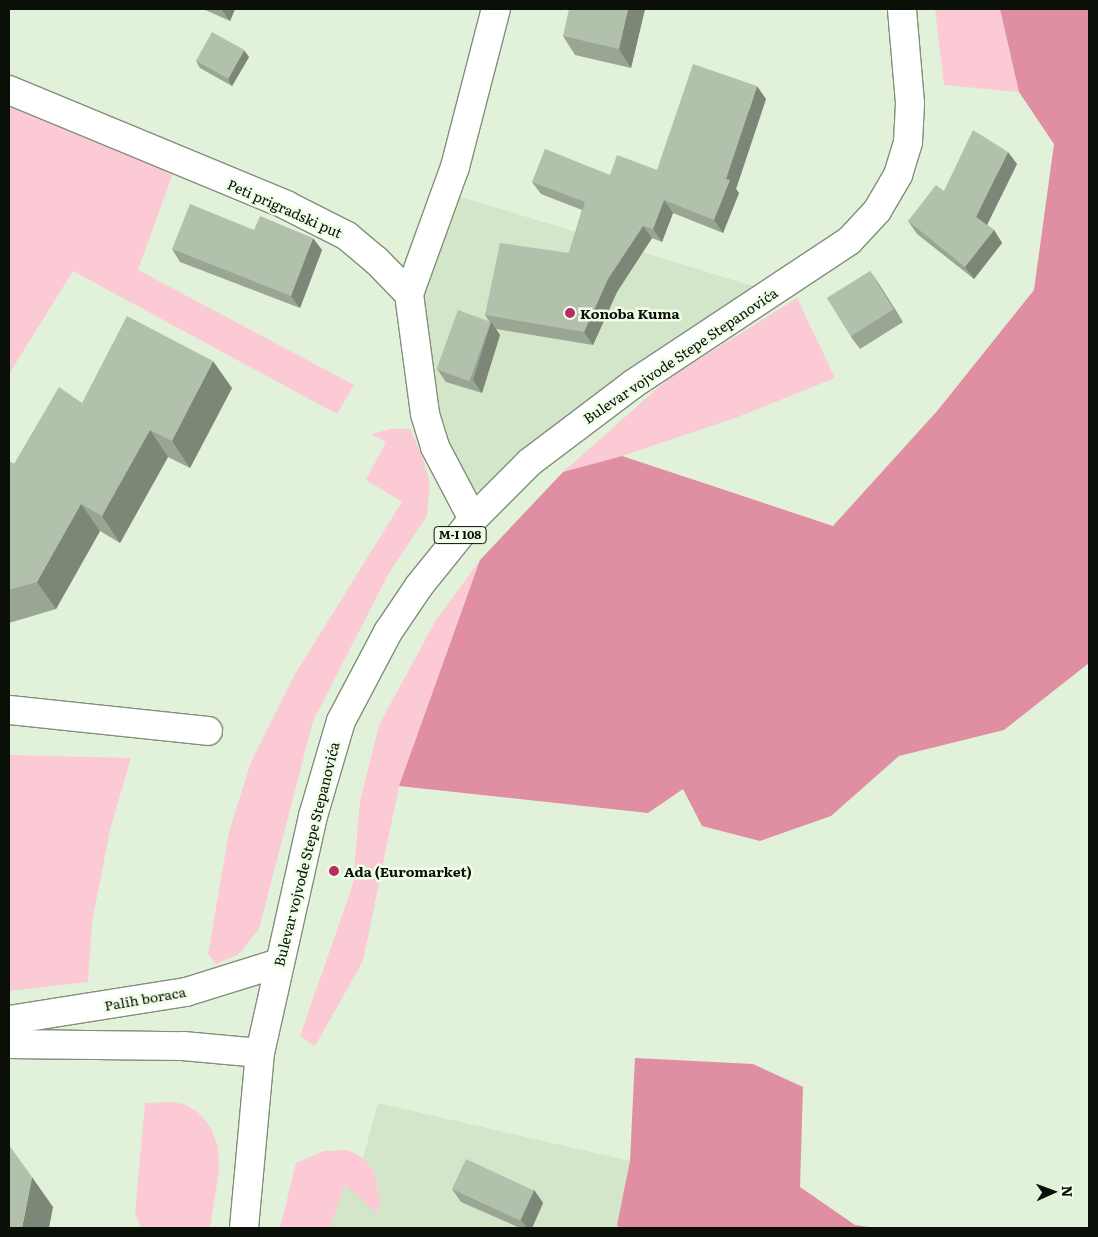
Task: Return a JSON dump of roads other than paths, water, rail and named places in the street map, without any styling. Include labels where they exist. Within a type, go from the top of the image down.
[{"type":"street","points":[[474,519],[435,447],[425,414],[409,294],[455,167],[496,9]]},
{"type":"street","name":"Bulevar vojvode Stepe Stepanovića","points":[[244,1228],[260,1053],[325,765],[341,721],[388,632],[419,586],[474,519],[530,462],[578,423],[815,266],[849,241],[877,211],[898,175],[908,142],[910,103],[902,9]]},
{"type":"street","name":"Peti prigradski put","points":[[9,90],[286,205],[347,236],[409,294]]},
{"type":"street","points":[[9,710],[208,731]]},
{"type":"street","name":"Palih boraca","points":[[9,1020],[186,992],[279,963]]},
{"type":"street","points":[[9,1044],[173,1045],[260,1053]]},
{"type":"place","name":"Konoba Kuma","points":[[570,313]]},
{"type":"place","name":"Ada (Euromarket)","points":[[334,871]]}]
